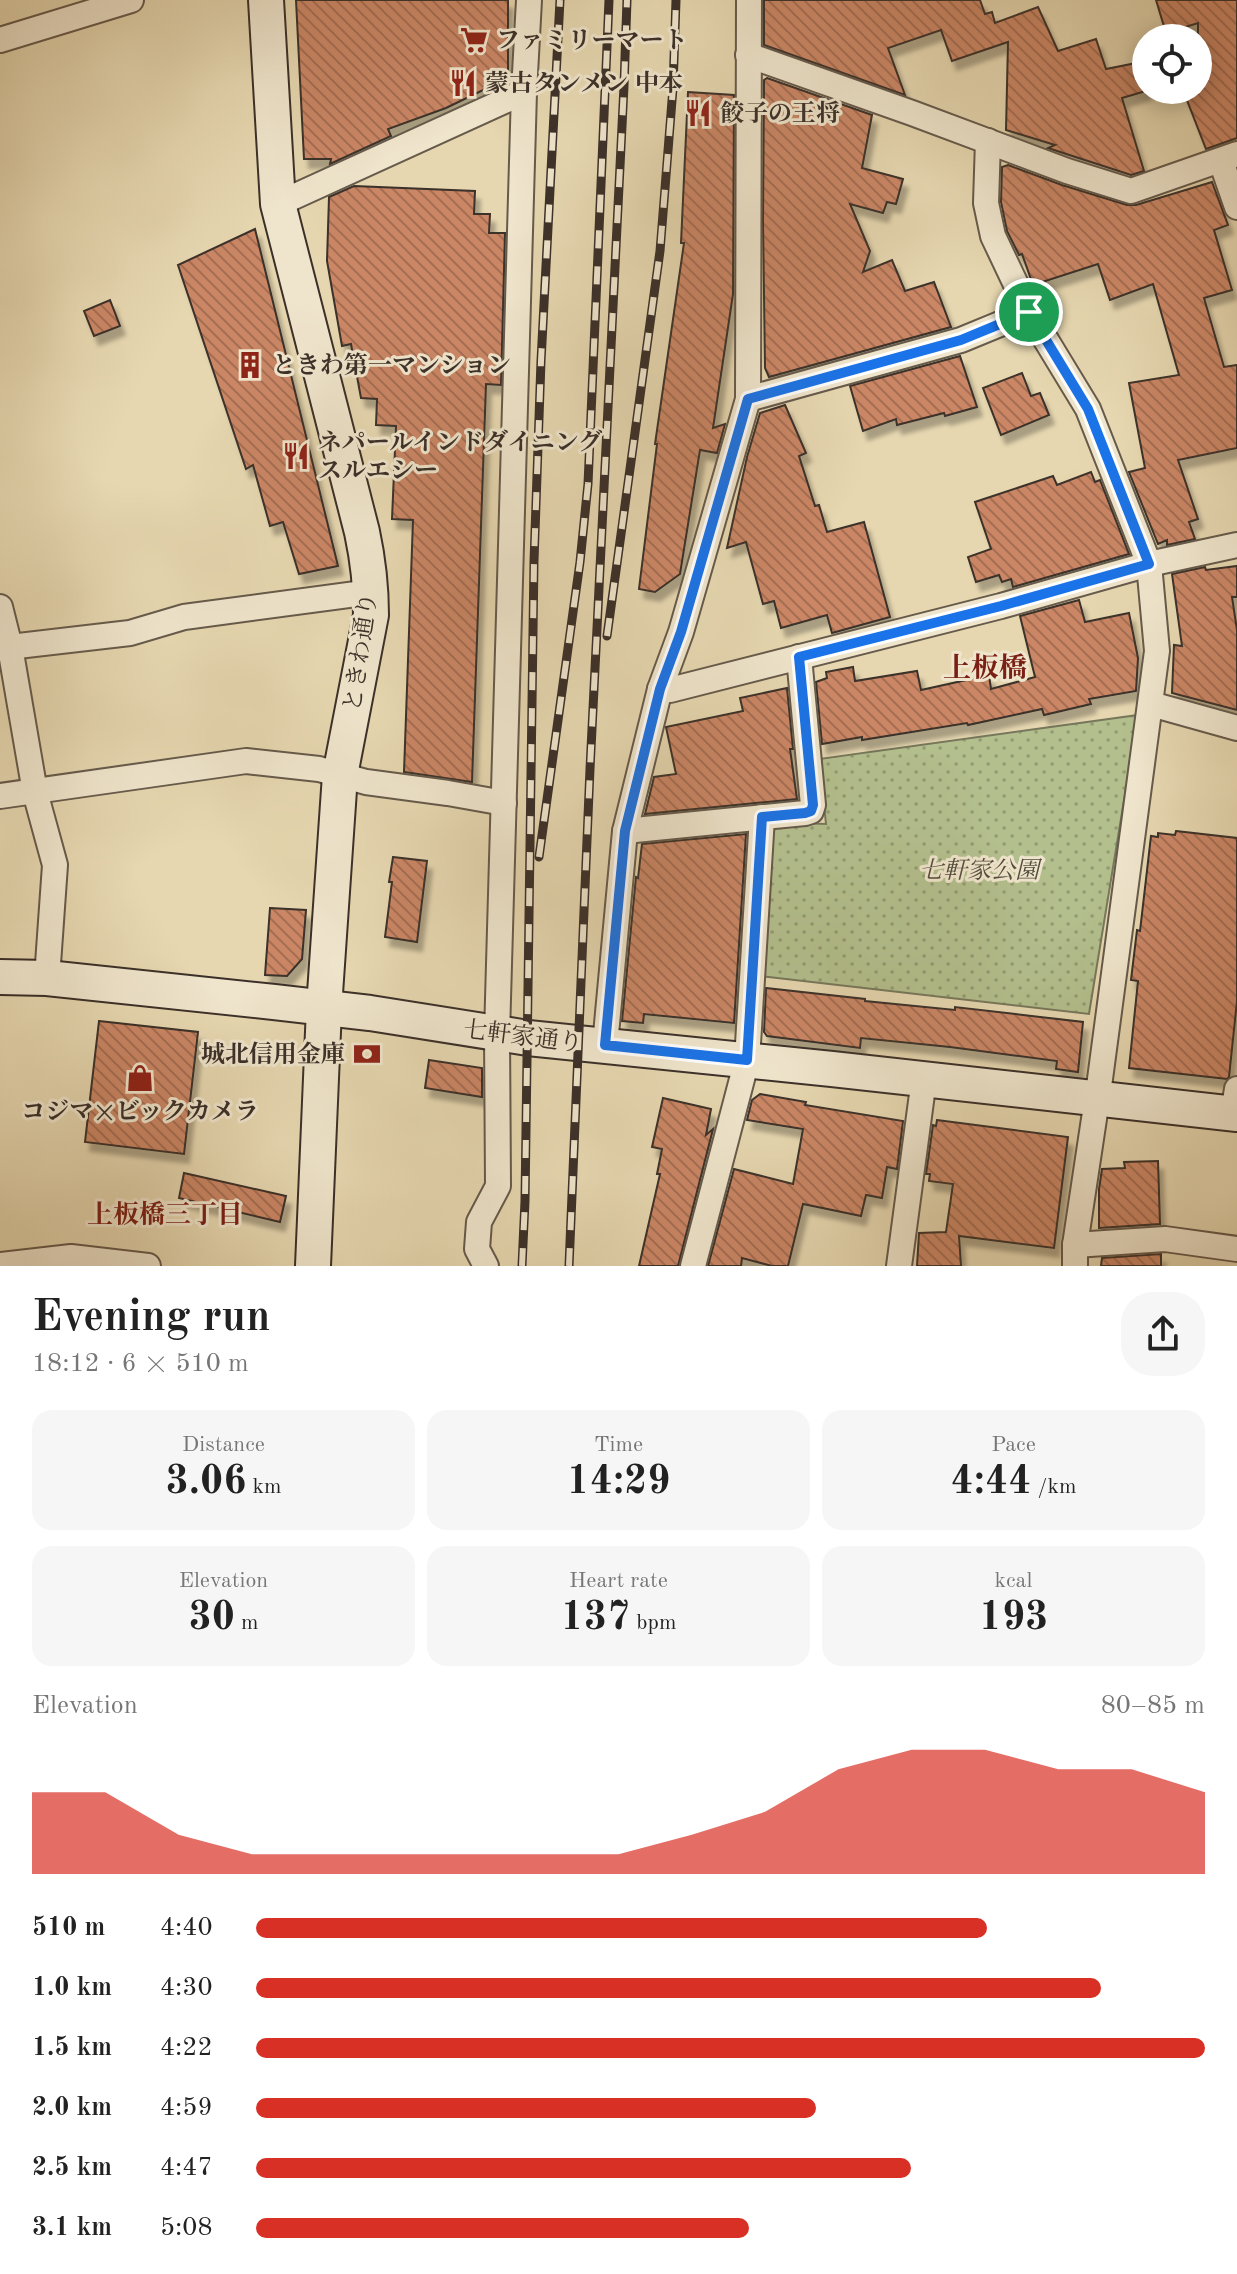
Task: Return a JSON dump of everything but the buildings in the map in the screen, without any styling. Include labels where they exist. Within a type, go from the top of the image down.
[{"type":"street","points":[[0,40],[99,4],[131,0]]},
{"type":"street","name":"ときわ通り","points":[[266,0],[278,204],[362,532],[371,592],[371,615],[340,775],[324,1008],[313,1266]]},
{"type":"street","points":[[486,1266],[477,1249],[479,1222],[498,1186],[497,1034],[529,0]]},
{"type":"street","points":[[605,1045],[625,831],[660,689],[681,632],[748,399],[749,0]]},
{"type":"street","points":[[748,55],[1067,171],[1131,191],[1229,157],[1237,207]]},
{"type":"street","points":[[278,204],[524,92]]},
{"type":"street","points":[[988,141],[986,203],[993,236],[1029,312],[1088,409],[1149,564],[1157,651],[1075,1255],[1165,1239],[1237,1249]]},
{"type":"street","points":[[748,399],[961,340],[1029,312]]},
{"type":"street","points":[[660,689],[670,690],[1001,606],[1149,564],[1237,545]]},
{"type":"street","points":[[5,648],[130,633],[184,617],[371,592]]},
{"type":"street","points":[[0,607],[5,648],[35,792],[55,865],[47,978]]},
{"type":"street","points":[[625,831],[811,811],[813,805],[799,657]]},
{"type":"street","points":[[1151,704],[1237,728]]},
{"type":"street","points":[[0,796],[246,761],[319,769],[366,782],[504,803]]},
{"type":"street","points":[[693,1266],[747,1060],[762,817]]},
{"type":"street","name":"七軒家通り","points":[[0,977],[47,978],[370,1013],[497,1034],[1097,1098],[1236,1105]]},
{"type":"street","points":[[899,1266],[924,1079]]},
{"type":"street","points":[[0,1265],[71,1257],[80,1262],[148,1266]]},
{"type":"green space","name":"七軒家公園","points":[[1138,715],[1089,1014],[759,976],[766,822],[826,824],[819,759]]},
{"type":"railway","points":[[522,1266],[534,561],[560,0]]},
{"type":"railway","points":[[539,857],[588,484],[609,0]]},
{"type":"railway","points":[[569,1266],[627,0]]},
{"type":"railway","points":[[607,636],[660,251],[673,88],[676,0]]},
{"type":"place","name":"ファミリーマート","points":[[474,40]]},
{"type":"place","name":"蒙古タンメン 中本","points":[[463,83]]},
{"type":"place","name":"餃子の王将","points":[[698,113]]},
{"type":"place","name":"ときわ第一マンション","points":[[250,365]]},
{"type":"place","name":"ネパールインドダイニング スルエシー","points":[[296,456]]},
{"type":"place","name":"城北信用金庫","points":[[367,1054]]},
{"type":"place","name":"コジマ×ビックカメラ","points":[[140,1078]]},
{"type":"district","name":"上板橋","points":[[985,667]]},
{"type":"district","name":"上板橋三丁目","points":[[165,1214]]},
{"type":"route","points":[[1029,312],[1088,409],[1149,564],[1001,606],[799,657],[813,805],[811,811],[805,813],[762,817],[747,1060],[605,1045],[625,831],[660,689],[681,632],[748,399],[961,340],[1029,312]]}]
